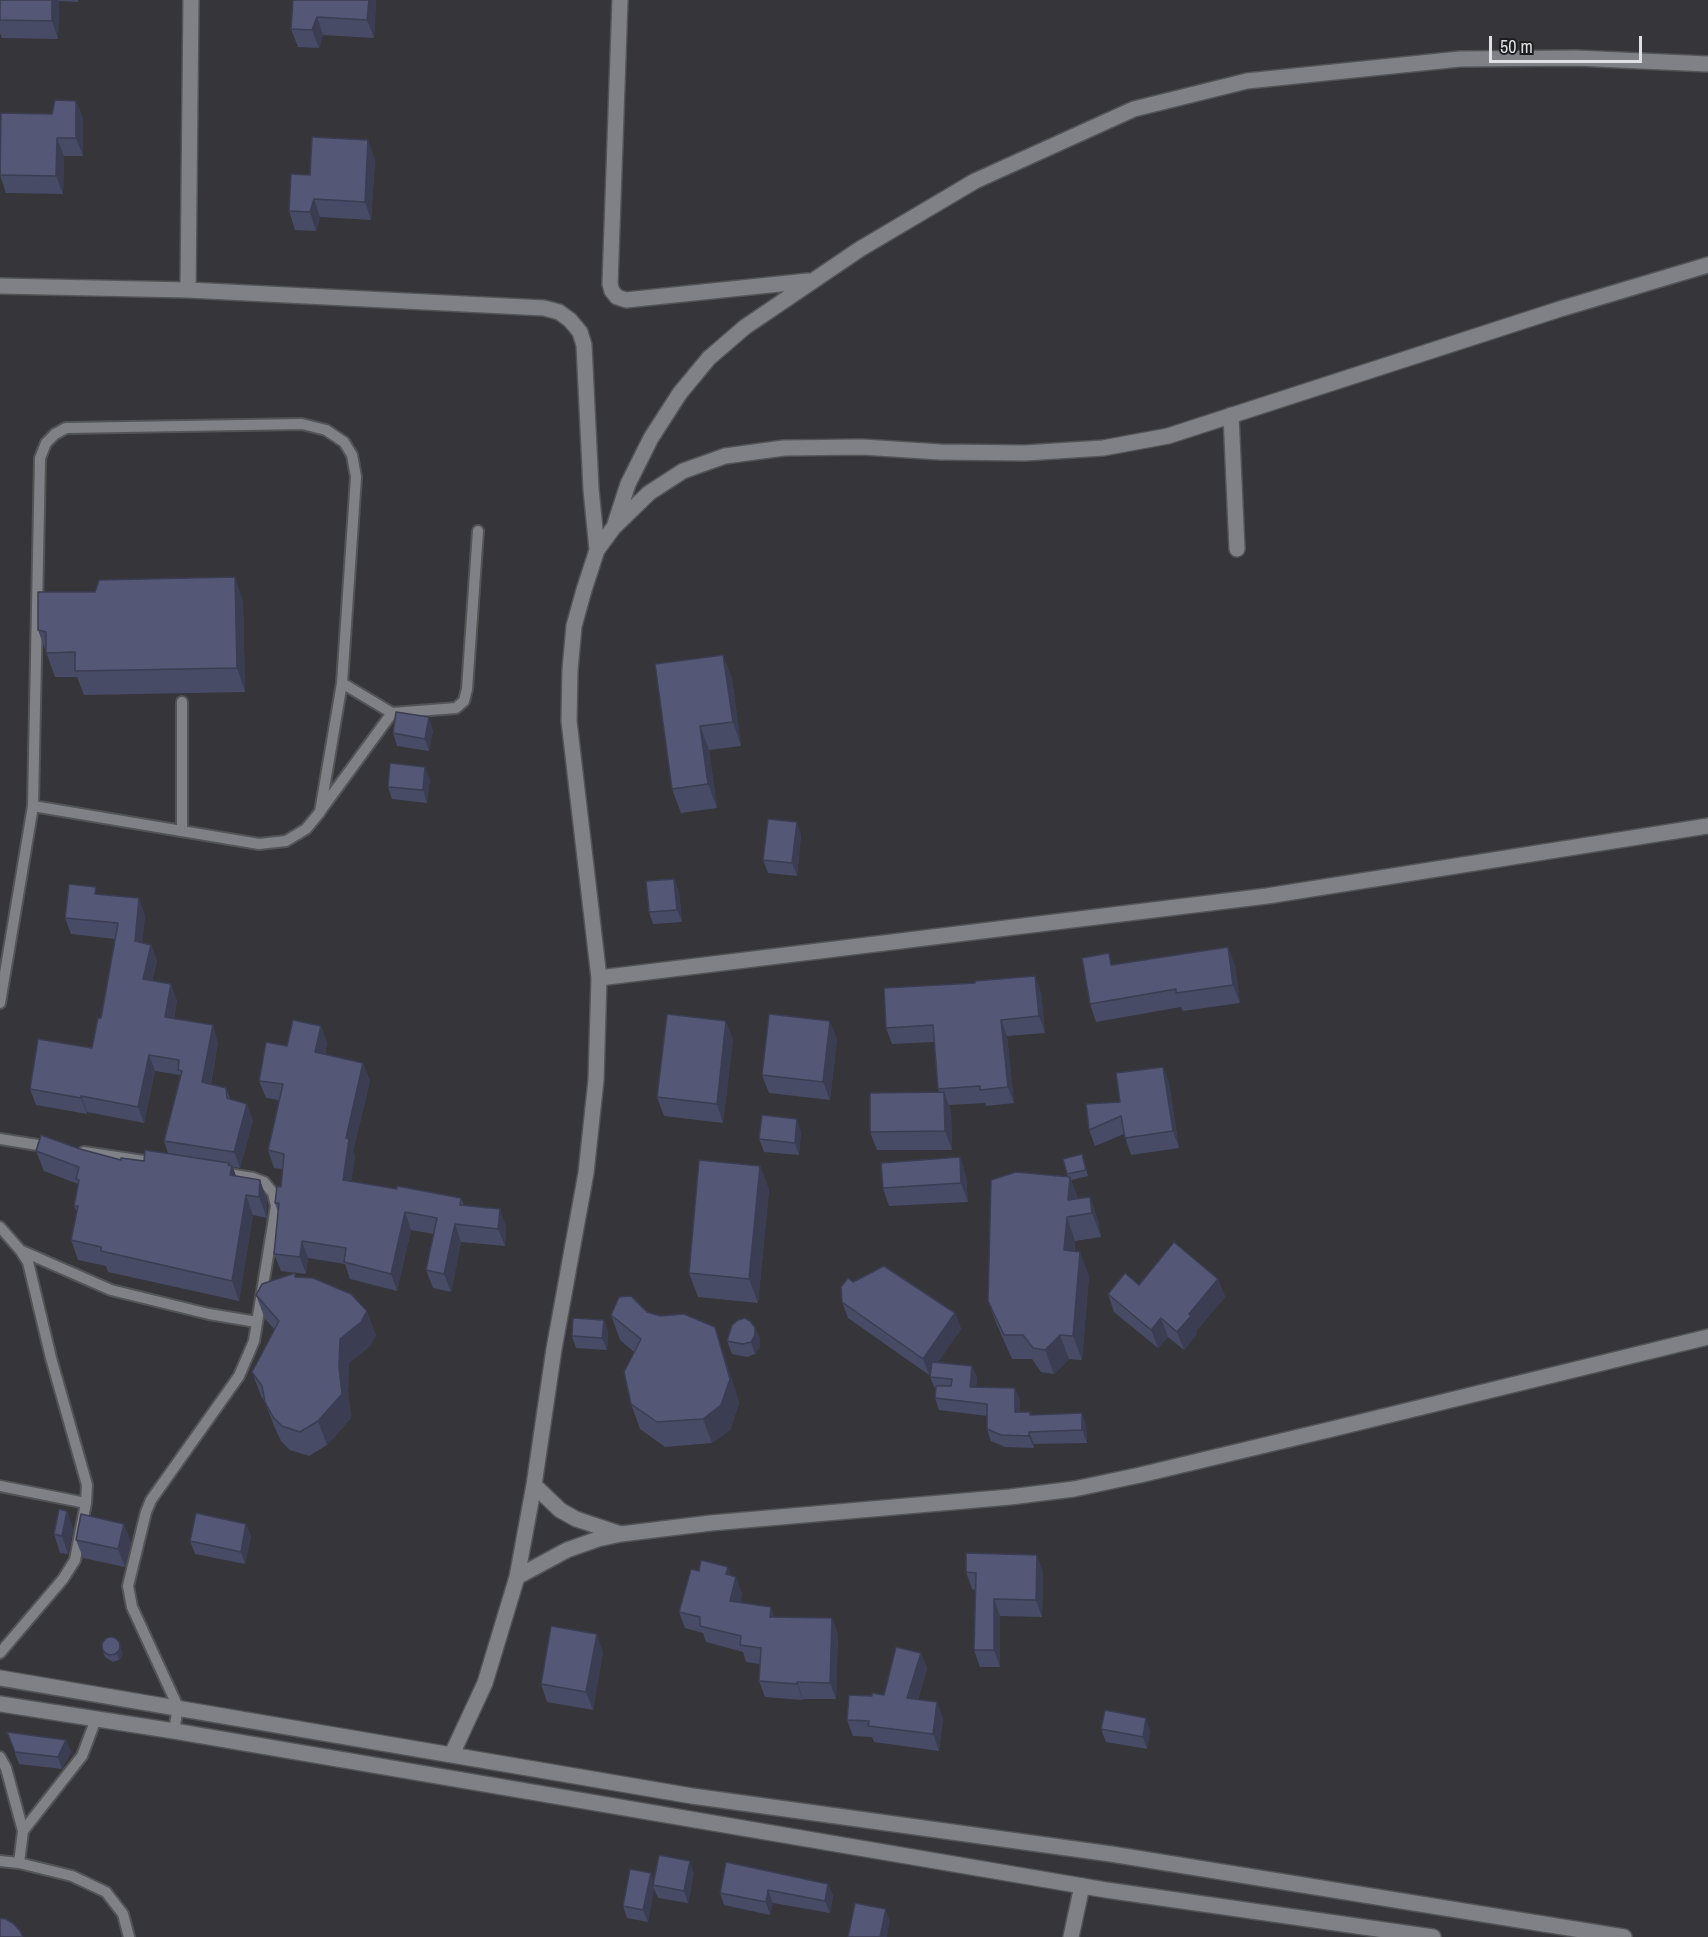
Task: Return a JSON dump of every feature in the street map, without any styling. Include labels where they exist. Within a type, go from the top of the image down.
[{"type":"street","points":[[188,290],[191,0]]},
{"type":"street","points":[[620,0],[609,284],[612,291],[617,297],[626,300],[811,281]]},
{"type":"street","points":[[614,527],[628,484],[646,447],[680,393],[709,358],[745,327],[860,249],[975,181],[1134,109],[1247,81],[1460,58],[1576,58],[1708,64]]},
{"type":"street","points":[[452,1754],[485,1683],[517,1577],[534,1485],[554,1349],[586,1173],[596,1080],[599,978],[569,721],[570,670],[574,626],[597,550],[614,527],[649,493],[683,471],[725,456],[784,448],[862,447],[940,452],[1025,453],[1103,448],[1168,436],[1560,309],[1708,265]]},
{"type":"street","points":[[0,286],[188,290],[544,308],[559,312],[580,332],[584,345],[591,489],[597,550]]},
{"type":"street","points":[[1231,416],[1236,549]]},
{"type":"street","points":[[599,978],[1267,896],[1708,826]]},
{"type":"street","points":[[517,1577],[567,1550],[621,1534],[1074,1489],[1328,1430],[1708,1337]]},
{"type":"street","points":[[534,1485],[560,1510],[576,1519],[621,1534]]},
{"type":"street","points":[[0,1678],[692,1796],[1112,1854],[1592,1934],[1624,1937]]},
{"type":"street","points":[[0,1704],[174,1731],[1082,1886],[1433,1937]]},
{"type":"street","points":[[1071,1937],[1082,1886]]},
{"type":"lane","points":[[0,1003],[33,806],[40,458],[46,443],[55,434],[66,428],[302,424],[326,430],[344,442],[352,455],[356,477],[342,683],[320,812]]},
{"type":"lane","points":[[342,683],[392,713],[456,708],[464,701],[467,689],[478,531]]},
{"type":"lane","points":[[182,702],[182,831]]},
{"type":"lane","points":[[33,806],[259,844],[286,841],[306,829],[392,713]]},
{"type":"lane","points":[[0,1139],[173,1165]]},
{"type":"lane","points":[[174,1731],[178,1707],[132,1607],[128,1586],[148,1506],[239,1376],[254,1341],[276,1206],[273,1193],[264,1182],[253,1178],[207,1171]]},
{"type":"lane","points":[[0,1227],[28,1262],[51,1358],[87,1485],[86,1503],[75,1560],[63,1579],[0,1653]]},
{"type":"lane","points":[[21,1251],[111,1290],[209,1314],[257,1322]]},
{"type":"lane","points":[[0,1486],[86,1503]]},
{"type":"lane","points":[[23,1831],[82,1756],[96,1719]]},
{"type":"lane","points":[[0,1757],[6,1768],[23,1831],[19,1863]]},
{"type":"lane","points":[[0,1862],[19,1863],[72,1876],[106,1892],[123,1914],[129,1937]]},
{"type":"building","points":[[0,0],[52,0],[52,21],[0,20]]},
{"type":"building","points":[[293,0],[369,0],[367,20],[317,17],[312,30],[291,29]]},
{"type":"building","points":[[55,100],[76,101],[76,138],[57,138],[56,176],[0,175],[1,113],[52,114]]},
{"type":"building","points":[[312,137],[368,140],[365,202],[314,199],[310,212],[289,211],[291,174],[310,175]]},
{"type":"building","points":[[235,577],[237,668],[75,671],[75,652],[46,653],[46,632],[38,630],[38,592],[95,592],[99,580]]},
{"type":"building","points":[[723,655],[733,722],[700,726],[708,784],[672,789],[655,664]]},
{"type":"building","points":[[396,712],[429,717],[425,739],[393,733]]},
{"type":"building","points":[[390,763],[425,767],[423,790],[388,787]]},
{"type":"building","points":[[768,819],[797,822],[792,863],[763,860]]},
{"type":"building","points":[[674,879],[677,910],[649,912],[646,881]]},
{"type":"building","points":[[69,884],[96,887],[95,894],[139,898],[135,941],[151,945],[143,979],[171,984],[165,1017],[213,1025],[202,1082],[226,1088],[227,1098],[247,1104],[234,1152],[164,1141],[182,1071],[178,1070],[179,1060],[149,1055],[138,1107],[30,1089],[38,1039],[92,1048],[98,1018],[101,1018],[118,923],[65,918]]},
{"type":"building","points":[[1228,947],[1233,985],[1176,993],[1176,989],[1090,1004],[1082,958],[1109,953],[1111,965]]},
{"type":"building","points":[[1035,976],[1039,1016],[1001,1020],[1008,1087],[980,1090],[980,1086],[938,1089],[933,1025],[886,1028],[884,988],[975,983],[975,981]]},
{"type":"building","points":[[667,1014],[726,1021],[717,1104],[657,1097]]},
{"type":"building","points":[[769,1014],[830,1021],[823,1082],[762,1075]]},
{"type":"building","points":[[293,1020],[321,1026],[315,1052],[363,1063],[346,1138],[349,1139],[343,1180],[397,1189],[397,1186],[461,1198],[460,1205],[500,1209],[498,1229],[455,1224],[444,1274],[426,1270],[437,1218],[405,1212],[391,1274],[344,1262],[346,1248],[302,1241],[300,1257],[274,1254],[279,1203],[275,1203],[277,1186],[281,1187],[284,1154],[268,1150],[283,1084],[259,1081],[266,1042],[287,1046]]},
{"type":"building","points":[[1163,1067],[1173,1131],[1125,1138],[1121,1116],[1089,1130],[1086,1104],[1120,1102],[1116,1073]]},
{"type":"building","points":[[944,1092],[945,1131],[870,1132],[870,1093]]},
{"type":"building","points":[[762,1115],[797,1119],[795,1143],[759,1139]]},
{"type":"building","points":[[41,1135],[121,1160],[121,1158],[144,1161],[145,1150],[229,1163],[228,1165],[232,1166],[230,1175],[260,1180],[259,1197],[246,1195],[232,1281],[101,1251],[101,1247],[71,1240],[78,1206],[74,1206],[79,1167],[36,1151]]},
{"type":"building","points":[[1082,1154],[1086,1170],[1067,1174],[1063,1159]]},
{"type":"building","points":[[960,1157],[961,1183],[883,1188],[881,1163]]},
{"type":"building","points":[[699,1160],[760,1166],[749,1279],[689,1273]]},
{"type":"building","points":[[1016,1172],[1070,1177],[1068,1200],[1090,1197],[1092,1213],[1067,1217],[1064,1250],[1080,1252],[1073,1336],[1060,1335],[1045,1350],[1033,1348],[1023,1335],[1004,1335],[988,1301],[991,1180]]},
{"type":"building","points":[[1174,1242],[1218,1279],[1177,1332],[1161,1318],[1151,1330],[1108,1294],[1125,1273],[1139,1285]]},
{"type":"building","points":[[884,1266],[955,1313],[923,1359],[842,1302],[841,1287],[848,1278],[853,1282]]},
{"type":"building","points":[[295,1273],[295,1277],[313,1278],[351,1294],[367,1311],[361,1322],[340,1339],[339,1367],[342,1394],[318,1421],[300,1432],[282,1426],[273,1417],[265,1402],[262,1386],[252,1372],[279,1321],[256,1295],[262,1284]]},
{"type":"building","points":[[631,1296],[647,1312],[661,1316],[684,1314],[715,1327],[730,1379],[721,1405],[703,1419],[657,1422],[631,1404],[624,1372],[641,1339],[611,1315],[619,1297]]},
{"type":"building","points":[[573,1318],[604,1320],[602,1338],[572,1336]]},
{"type":"building","points":[[745,1318],[755,1327],[755,1335],[751,1342],[743,1344],[727,1341],[732,1325]]},
{"type":"building","points":[[932,1362],[972,1366],[970,1387],[1015,1388],[1015,1412],[1030,1412],[1030,1415],[1082,1413],[1082,1430],[1029,1432],[1029,1436],[1001,1435],[987,1429],[987,1404],[935,1398],[936,1386],[951,1386],[952,1379],[930,1377]]},
{"type":"building","points":[[59,1509],[67,1511],[62,1536],[54,1534]]},
{"type":"building","points":[[196,1513],[246,1524],[241,1552],[190,1541]]},
{"type":"building","points":[[81,1514],[124,1524],[118,1549],[76,1540]]},
{"type":"building","points":[[966,1553],[1037,1555],[1036,1600],[994,1599],[994,1650],[974,1650],[976,1573],[966,1572]]},
{"type":"building","points":[[701,1560],[728,1567],[726,1574],[736,1577],[730,1601],[771,1607],[770,1617],[832,1618],[830,1683],[797,1682],[797,1684],[759,1681],[761,1648],[740,1645],[741,1636],[700,1626],[700,1617],[679,1612],[691,1569],[699,1571]]},
{"type":"building","points":[[551,1626],[597,1634],[586,1692],[541,1684]]},
{"type":"building","points":[[107,1637],[115,1637],[120,1642],[118,1653],[107,1655],[102,1650],[102,1642]]},
{"type":"building","points":[[896,1647],[921,1653],[907,1698],[937,1702],[933,1734],[868,1726],[869,1721],[847,1720],[849,1695],[872,1696],[872,1693],[884,1695]]},
{"type":"building","points":[[1105,1710],[1146,1718],[1143,1737],[1101,1729]]},
{"type":"building","points":[[7,1732],[66,1740],[58,1757],[15,1752]]},
{"type":"building","points":[[659,1855],[690,1861],[684,1891],[653,1885]]},
{"type":"building","points":[[726,1862],[828,1884],[825,1901],[768,1890],[766,1902],[720,1893]]},
{"type":"building","points":[[630,1869],[651,1873],[643,1910],[623,1906]]},
{"type":"building","points":[[855,1903],[886,1909],[880,1937],[848,1937]]},
{"type":"building","points":[[0,1918],[14,1924],[23,1937],[0,1937]]}]
